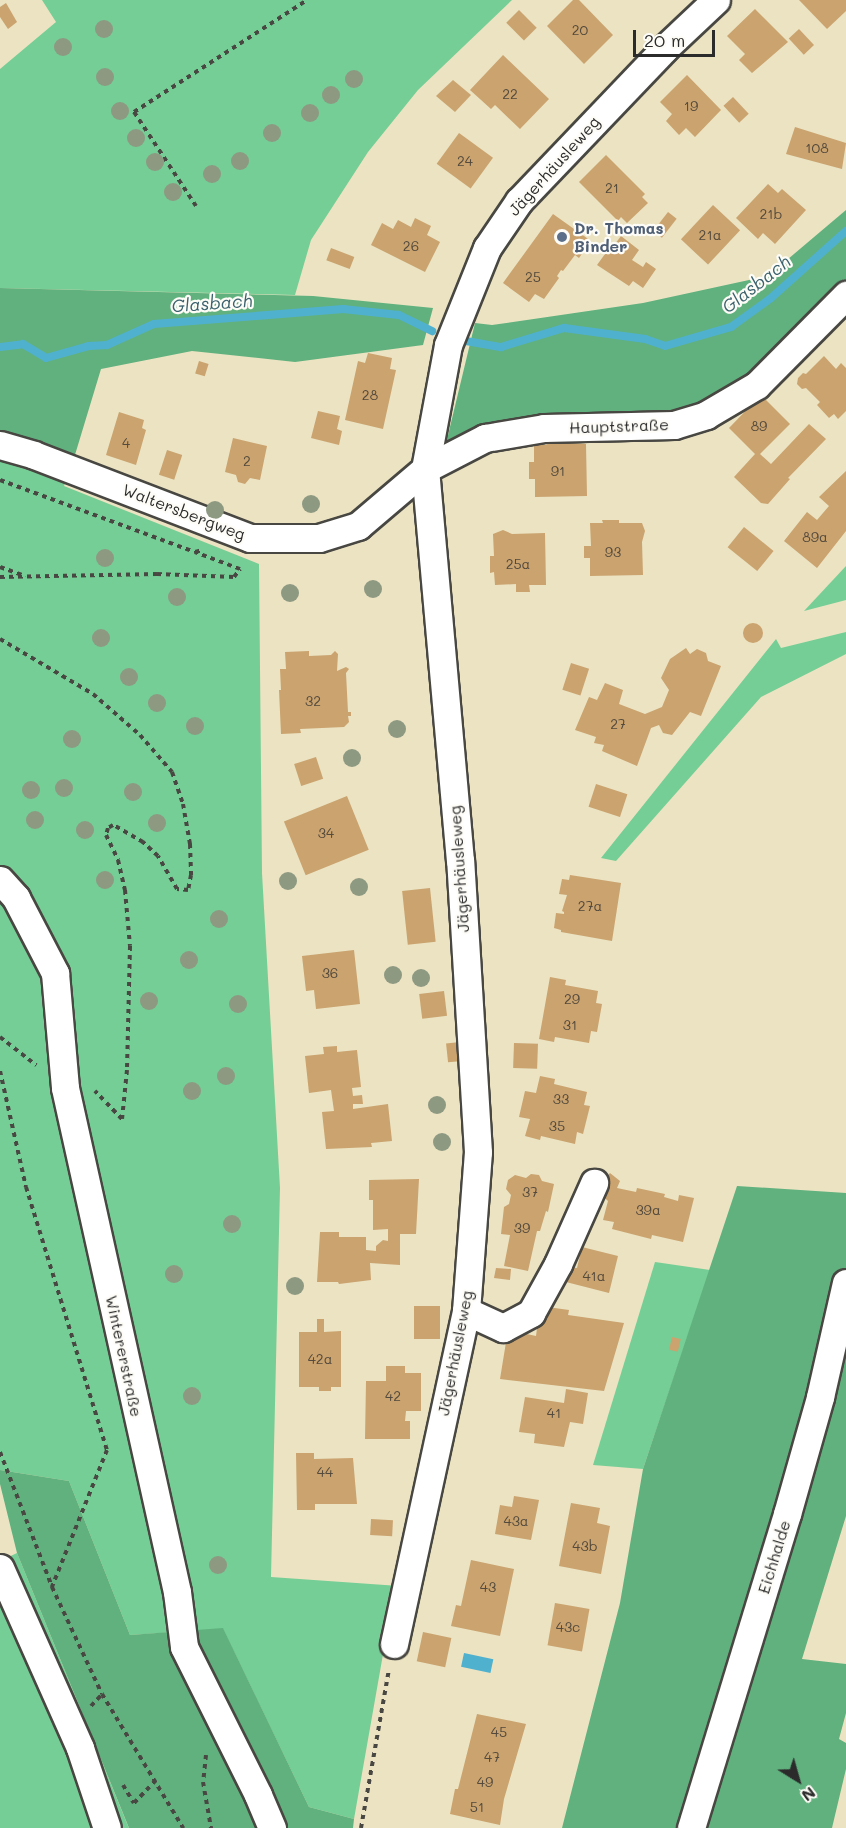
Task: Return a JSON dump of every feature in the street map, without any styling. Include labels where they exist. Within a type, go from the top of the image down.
[{"type":"street","name":"Jägerhäusleweg","points":[[394,1644],[466,1311],[478,1152],[460,861],[424,469],[448,345],[488,248],[519,201],[665,48],[716,0]]},
{"type":"street","name":"Hauptstraße","points":[[424,469],[484,438],[544,428],[674,425],[706,415],[757,385],[846,295]]},
{"type":"street","name":"Waltersbergweg","points":[[0,445],[34,455],[250,538],[319,538],[357,526],[424,469]]},
{"type":"street","name":"Wintererstraße","points":[[0,880],[16,898],[55,973],[65,1088],[177,1592],[184,1647],[258,1795],[272,1828]]},
{"type":"street","points":[[466,1311],[503,1328],[531,1313],[558,1264],[594,1183]]},
{"type":"street","name":"Eichhalde","points":[[691,1828],[787,1514],[819,1397],[846,1283]]},
{"type":"street","points":[[0,1568],[80,1748],[107,1828]]},
{"type":"path","points":[[196,206],[134,112],[307,0]]},
{"type":"path","points":[[0,480],[240,568],[234,577],[157,574],[0,577]]},
{"type":"path","points":[[195,552],[206,549]]},
{"type":"path","points":[[0,567],[28,577]]},
{"type":"path","points":[[0,639],[93,694],[140,735],[171,772],[183,804],[190,844],[191,875],[188,890],[184,891],[177,889],[158,856],[143,842],[114,825],[108,828],[106,835],[118,860],[125,890],[130,946],[128,1070],[122,1119],[64,1058]]},
{"type":"path","points":[[0,1037],[65,1088]]},
{"type":"path","points":[[0,1071],[26,1187],[107,1450],[52,1587]]},
{"type":"path","points":[[0,1452],[52,1587],[102,1694],[183,1828]]},
{"type":"path","points":[[361,1828],[394,1644]]},
{"type":"path","points":[[203,1782],[211,1828]]},
{"type":"green space","points":[[42,0],[512,0],[418,90],[368,152],[311,240],[295,295],[0,288],[0,69],[56,22]]},
{"type":"green space","points":[[846,210],[846,290],[756,382],[705,412],[443,456],[475,323],[492,325],[643,303],[768,276]]},
{"type":"green space","points":[[0,288],[313,296],[433,308],[423,345],[295,362],[192,351],[101,369],[71,468],[0,440]]},
{"type":"green space","points":[[0,440],[71,468],[64,486],[259,564],[262,873],[280,1188],[271,1577],[399,1586],[385,1643],[354,1819],[309,1807],[223,1629],[130,1635],[69,1481],[0,1470]]},
{"type":"green space","points":[[846,566],[846,600],[804,611]]},
{"type":"green space","points":[[846,632],[846,654],[761,697],[616,861],[601,858],[776,639],[781,648]]},
{"type":"green space","points":[[737,1186],[846,1193],[846,1516],[802,1659],[846,1664],[846,1713],[839,1739],[846,1743],[846,1769],[832,1828],[562,1828],[620,1603],[643,1469]]},
{"type":"green space","points":[[655,1262],[710,1270],[643,1469],[593,1465]]},
{"type":"green space","points":[[0,1470],[69,1481],[130,1635],[223,1628],[309,1807],[354,1819],[353,1828],[129,1828],[17,1553],[0,1484]]},
{"type":"green space","points":[[17,1553],[129,1828],[0,1828],[0,1561]]},
{"type":"water","points":[[464,1653],[493,1659],[490,1673],[461,1667]]},
{"type":"building","points":[[573,0],[579,0],[613,35],[584,64],[547,26]]},
{"type":"building","points":[[799,0],[846,0],[846,11],[827,29]]},
{"type":"building","points":[[6,3],[17,22],[8,29],[0,17],[0,7]]},
{"type":"building","points":[[755,9],[788,42],[752,73],[739,60],[745,54],[727,36]]},
{"type":"building","points":[[519,10],[537,28],[524,40],[506,23]]},
{"type":"building","points":[[799,29],[814,45],[804,55],[789,39]]},
{"type":"building","points":[[503,55],[549,99],[520,129],[495,105],[491,109],[470,90]]},
{"type":"building","points":[[687,75],[721,110],[695,137],[686,128],[679,135],[666,121],[672,114],[660,102]]},
{"type":"building","points":[[453,80],[471,95],[455,112],[436,96]]},
{"type":"building","points":[[733,97],[749,114],[739,123],[723,106]]},
{"type":"building","points":[[795,127],[846,143],[842,169],[786,154]]},
{"type":"building","points":[[459,133],[493,158],[471,188],[437,164]]},
{"type":"building","points":[[606,155],[645,194],[642,197],[648,203],[627,223],[621,217],[618,221],[579,182]]},
{"type":"building","points":[[768,184],[778,193],[782,189],[806,210],[775,244],[763,233],[758,239],[736,218]]},
{"type":"building","points":[[713,205],[740,230],[708,265],[681,239]]},
{"type":"building","points":[[668,212],[677,219],[662,238],[653,231]]},
{"type":"building","points":[[553,214],[591,241],[579,258],[575,255],[563,271],[561,270],[557,276],[559,278],[544,299],[535,294],[529,302],[503,283]]},
{"type":"building","points":[[415,218],[431,226],[427,235],[440,242],[425,272],[371,245],[382,223],[393,229],[398,220],[411,227]]},
{"type":"building","points":[[621,236],[639,250],[632,260],[643,267],[646,262],[656,269],[643,288],[633,281],[629,286],[597,265]]},
{"type":"building","points":[[331,248],[354,257],[350,269],[326,260]]},
{"type":"building","points":[[368,353],[392,358],[390,369],[396,370],[383,429],[345,420],[358,361],[365,363]]},
{"type":"building","points":[[824,356],[836,369],[841,363],[846,368],[846,411],[838,419],[834,414],[829,418],[817,405],[820,402],[806,388],[802,389],[797,384],[798,378],[803,373],[806,374]]},
{"type":"building","points":[[199,361],[209,364],[205,376],[195,373]]},
{"type":"building","points":[[761,395],[790,424],[760,454],[771,464],[809,424],[826,439],[788,478],[790,479],[768,504],[761,503],[734,477],[755,454],[729,428]]},
{"type":"building","points":[[318,411],[340,416],[337,429],[342,431],[339,445],[311,438]]},
{"type":"building","points":[[119,412],[144,420],[142,428],[146,430],[136,465],[106,455]]},
{"type":"building","points":[[233,438],[267,446],[260,480],[250,478],[245,484],[238,482],[236,475],[225,472]]},
{"type":"building","points":[[550,442],[586,444],[587,496],[535,497],[535,479],[529,479],[529,462],[534,462],[534,444],[546,445]]},
{"type":"building","points":[[167,450],[182,455],[174,480],[159,475]]},
{"type":"building","points":[[846,471],[846,531],[817,568],[784,541],[807,512],[817,520],[829,506],[819,497]]},
{"type":"building","points":[[602,520],[642,523],[645,531],[642,542],[643,575],[590,576],[590,558],[584,558],[584,546],[591,546],[590,523],[603,523]]},
{"type":"building","points":[[744,527],[774,551],[757,571],[728,547]]},
{"type":"building","points":[[503,530],[512,534],[545,533],[546,585],[529,585],[530,592],[516,592],[516,584],[495,585],[494,572],[490,573],[490,556],[494,556],[493,534]]},
{"type":"building","points":[[753,623],[760,626],[763,633],[760,640],[753,643],[746,640],[743,633],[746,626]]},
{"type":"building","points":[[686,648],[690,654],[697,649],[706,653],[708,661],[721,666],[701,716],[690,712],[672,735],[663,733],[659,725],[651,728],[637,766],[602,751],[604,745],[594,743],[596,737],[575,730],[589,697],[597,700],[605,683],[623,690],[619,704],[645,714],[662,707],[669,690],[661,678],[670,659]]},
{"type":"building","points":[[309,651],[309,656],[331,655],[335,651],[338,654],[337,671],[346,667],[349,669],[346,673],[348,712],[351,712],[351,716],[348,716],[349,722],[344,727],[300,729],[301,733],[281,734],[280,669],[286,669],[285,652]]},
{"type":"building","points":[[571,663],[589,669],[580,696],[562,690]]},
{"type":"building","points":[[316,757],[323,779],[301,786],[294,764]]},
{"type":"building","points":[[596,784],[627,794],[620,817],[589,807]]},
{"type":"building","points":[[347,796],[369,850],[306,875],[284,821]]},
{"type":"building","points":[[570,875],[621,883],[612,941],[561,932],[554,928],[556,913],[564,914],[562,911],[567,895],[559,894],[562,879],[569,880]]},
{"type":"building","points":[[430,888],[436,942],[408,945],[402,891]]},
{"type":"building","points":[[354,950],[360,1004],[316,1009],[314,990],[306,991],[302,956]]},
{"type":"building","points":[[550,977],[566,980],[565,985],[598,991],[596,1003],[602,1004],[597,1032],[591,1031],[589,1043],[555,1037],[554,1042],[539,1039]]},
{"type":"building","points":[[444,991],[447,1016],[422,1019],[419,994]]},
{"type":"building","points":[[460,1042],[462,1061],[448,1062],[446,1043]]},
{"type":"building","points":[[514,1043],[538,1044],[537,1069],[513,1068]]},
{"type":"building","points":[[337,1046],[337,1052],[357,1050],[361,1087],[352,1088],[353,1096],[362,1095],[363,1104],[353,1104],[353,1109],[388,1104],[392,1141],[371,1143],[372,1147],[326,1149],[322,1112],[334,1111],[331,1090],[309,1093],[305,1056],[324,1054],[323,1047]]},
{"type":"building","points":[[540,1076],[555,1079],[554,1084],[587,1092],[584,1105],[590,1106],[583,1134],[577,1132],[575,1144],[541,1136],[540,1140],[525,1136],[530,1119],[519,1117],[525,1091],[536,1093]]},
{"type":"building","points":[[610,1173],[620,1181],[617,1188],[636,1192],[637,1188],[665,1194],[664,1197],[678,1201],[679,1195],[694,1198],[683,1242],[652,1235],[651,1239],[612,1229],[614,1222],[603,1220],[608,1201],[596,1190]]},
{"type":"building","points":[[531,1174],[539,1175],[542,1181],[554,1184],[548,1212],[546,1211],[540,1231],[537,1231],[528,1271],[504,1266],[510,1235],[501,1234],[504,1207],[509,1204],[511,1195],[506,1189],[508,1180],[515,1175],[526,1178]]},
{"type":"building","points":[[419,1179],[416,1234],[400,1234],[400,1265],[370,1263],[371,1280],[339,1284],[338,1282],[317,1282],[320,1232],[339,1232],[339,1237],[366,1237],[366,1250],[376,1251],[376,1246],[383,1240],[388,1241],[388,1229],[373,1230],[373,1200],[369,1200],[369,1180]]},
{"type":"building","points":[[582,1247],[618,1256],[609,1293],[566,1282],[570,1267],[577,1268]]},
{"type":"building","points":[[496,1268],[511,1269],[510,1280],[494,1278]]},
{"type":"building","points":[[414,1306],[440,1306],[440,1339],[414,1339]]},
{"type":"building","points":[[540,1306],[569,1310],[568,1315],[624,1323],[604,1391],[500,1379],[508,1330],[536,1336]]},
{"type":"building","points":[[317,1319],[324,1319],[324,1332],[341,1331],[341,1387],[331,1387],[331,1391],[319,1391],[319,1387],[299,1387],[299,1332],[317,1332]]},
{"type":"building","points":[[672,1337],[681,1339],[678,1352],[669,1350]]},
{"type":"building","points":[[386,1366],[405,1366],[405,1373],[421,1373],[421,1411],[406,1411],[405,1421],[410,1421],[410,1439],[365,1439],[366,1381],[386,1381]]},
{"type":"building","points":[[566,1389],[588,1393],[583,1424],[570,1422],[564,1447],[534,1443],[535,1434],[519,1432],[525,1397],[564,1403]]},
{"type":"building","points":[[296,1453],[314,1453],[314,1459],[353,1458],[357,1504],[315,1504],[315,1510],[297,1510]]},
{"type":"building","points":[[514,1496],[539,1500],[531,1540],[495,1534],[500,1505],[512,1507]]},
{"type":"building","points":[[571,1503],[600,1508],[597,1523],[610,1526],[601,1574],[559,1566]]},
{"type":"building","points":[[371,1519],[393,1520],[392,1536],[370,1535]]},
{"type":"building","points":[[471,1560],[514,1569],[500,1636],[451,1626],[456,1605],[461,1606]]},
{"type":"building","points":[[555,1603],[589,1609],[582,1651],[548,1645]]},
{"type":"building","points":[[423,1632],[451,1638],[445,1667],[417,1661]]},
{"type":"building","points":[[477,1714],[526,1724],[504,1799],[500,1825],[450,1814]]},
{"type":"waterway","name":"Glasbach","points":[[466,341],[501,347],[564,328],[645,339],[665,346],[731,327],[771,298],[846,231]]},
{"type":"waterway","name":"Glasbach","points":[[0,347],[23,344],[46,358],[89,346],[107,345],[154,324],[343,309],[399,315],[432,331]]},
{"type":"place","name":"Dr. Thomas Binder","points":[[562,237]]}]
